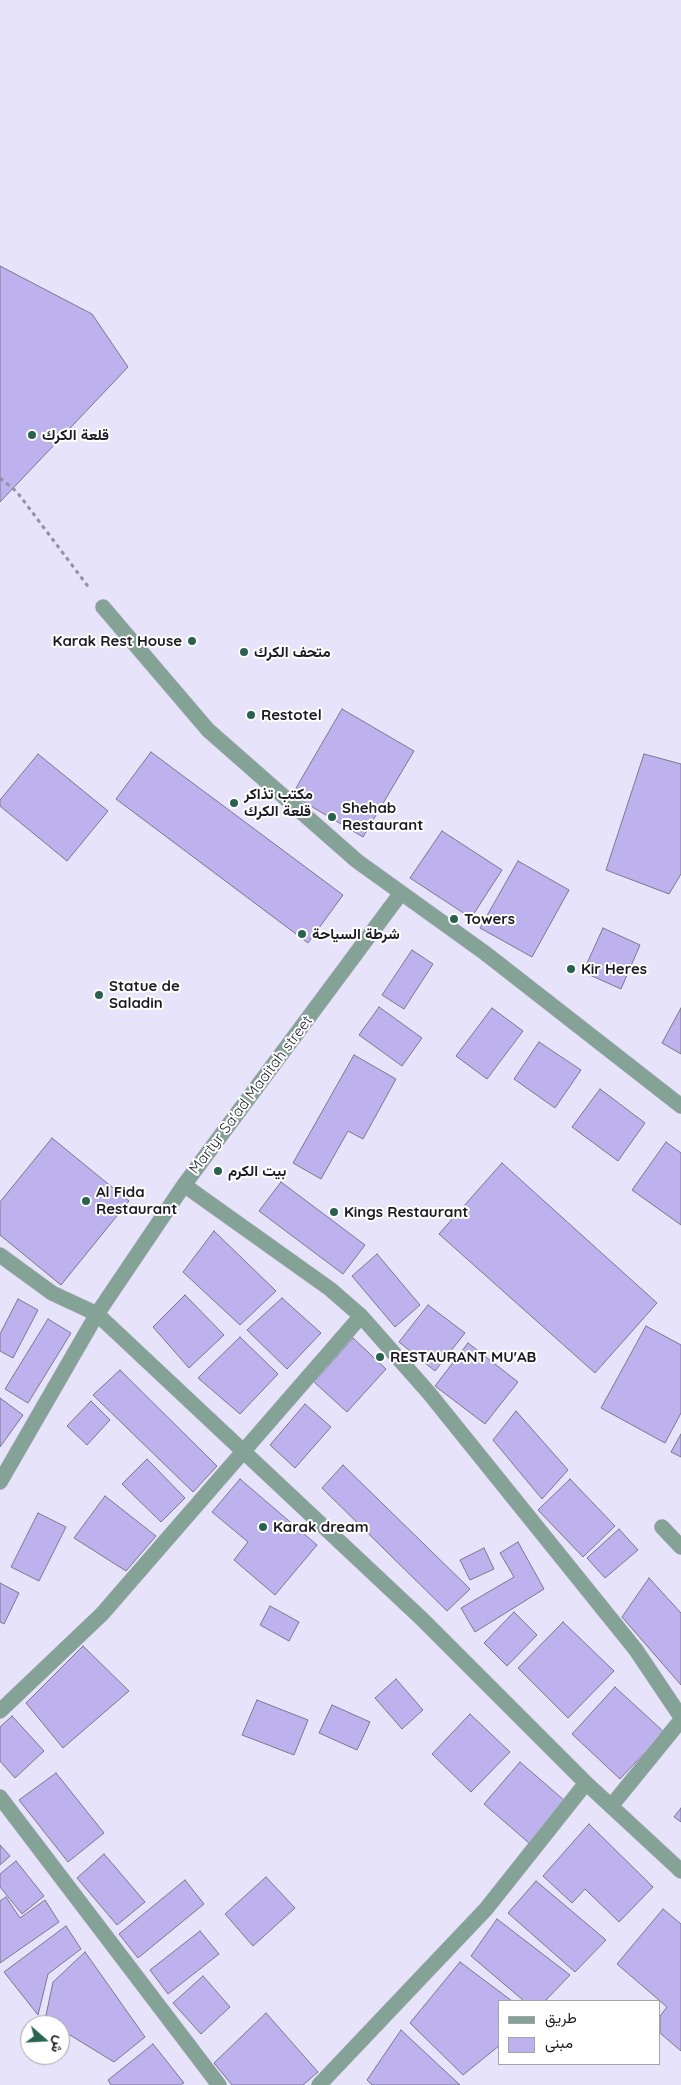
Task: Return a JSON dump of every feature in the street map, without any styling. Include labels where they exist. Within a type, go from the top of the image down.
[{"type":"street","points":[[103,607],[208,730],[357,861],[485,953],[681,1106]]},
{"type":"street","name":"Martyr Sa'ad Maaitah street","points":[[0,1482],[98,1314],[184,1185],[401,893]]},
{"type":"street","points":[[184,1185],[330,1289],[361,1316],[429,1393],[636,1650],[681,1718],[612,1806]]},
{"type":"street","points":[[0,1255],[52,1293],[98,1314],[422,1619],[586,1783],[681,1871]]},
{"type":"street","points":[[0,1711],[102,1614],[361,1316]]},
{"type":"street","points":[[662,1527],[681,1547]]},
{"type":"street","points":[[319,2085],[486,1908],[586,1783]]},
{"type":"street","points":[[0,1797],[219,2085]]},
{"type":"path","points":[[0,478],[17,492],[103,607]]},
{"type":"building","name":"قلعة الكرك","points":[[0,266],[92,314],[128,367],[0,502]]},
{"type":"building","points":[[342,709],[414,751],[363,837],[292,795]]},
{"type":"building","points":[[151,752],[343,895],[308,943],[116,799]]},
{"type":"building","points":[[38,754],[108,811],[67,861],[0,806],[0,800]]},
{"type":"building","points":[[644,754],[681,764],[681,874],[669,894],[606,870]]},
{"type":"building","points":[[442,831],[502,870],[471,918],[410,878]]},
{"type":"building","points":[[518,861],[569,890],[532,957],[480,928]]},
{"type":"building","points":[[603,928],[640,945],[621,989],[583,972]]},
{"type":"building","points":[[412,950],[433,964],[404,1009],[382,995]]},
{"type":"building","points":[[379,1007],[422,1038],[402,1066],[359,1035]]},
{"type":"building","points":[[492,1008],[523,1031],[487,1079],[456,1056]]},
{"type":"building","points":[[681,1008],[681,1054],[662,1043]]},
{"type":"building","points":[[539,1042],[581,1070],[555,1108],[514,1079]]},
{"type":"building","points":[[354,1055],[396,1079],[363,1139],[348,1131],[321,1179],[293,1163]]},
{"type":"building","points":[[600,1089],[645,1123],[618,1161],[572,1127]]},
{"type":"building","points":[[52,1138],[129,1201],[61,1285],[0,1235],[0,1202]]},
{"type":"building","points":[[666,1142],[681,1153],[681,1225],[632,1190]]},
{"type":"building","points":[[502,1163],[657,1303],[595,1373],[439,1234]]},
{"type":"building","points":[[281,1182],[365,1245],[343,1274],[259,1211]]},
{"type":"building","points":[[214,1231],[276,1291],[240,1325],[183,1272]]},
{"type":"building","points":[[377,1254],[420,1305],[395,1327],[352,1276]]},
{"type":"building","points":[[185,1295],[224,1335],[189,1368],[153,1327]]},
{"type":"building","points":[[282,1298],[321,1333],[287,1369],[247,1330]]},
{"type":"building","points":[[18,1299],[38,1310],[13,1358],[0,1351],[0,1334]]},
{"type":"building","points":[[428,1305],[465,1333],[435,1371],[399,1342]]},
{"type":"building","points":[[48,1319],[71,1333],[28,1403],[5,1389]]},
{"type":"building","points":[[646,1326],[681,1345],[681,1413],[665,1443],[601,1408]]},
{"type":"building","points":[[240,1337],[278,1374],[240,1414],[198,1378]]},
{"type":"building","points":[[353,1338],[386,1369],[347,1412],[314,1382]]},
{"type":"building","points":[[468,1343],[518,1382],[485,1424],[435,1386]]},
{"type":"building","points":[[120,1370],[217,1466],[193,1492],[93,1395]]},
{"type":"building","points":[[0,1398],[23,1415],[0,1447]]},
{"type":"building","points":[[91,1401],[110,1420],[87,1445],[67,1426]]},
{"type":"building","points":[[305,1404],[331,1427],[295,1468],[270,1445]]},
{"type":"building","points":[[516,1411],[568,1470],[542,1499],[493,1440]]},
{"type":"building","points":[[681,1434],[681,1457],[671,1452]]},
{"type":"building","points":[[147,1459],[185,1498],[161,1522],[122,1484]]},
{"type":"building","points":[[343,1465],[470,1589],[447,1611],[322,1488]]},
{"type":"building","name":"Karak dream","points":[[240,1479],[317,1545],[275,1595],[234,1560],[248,1542],[212,1512]]},
{"type":"building","points":[[570,1479],[615,1526],[583,1557],[538,1510]]},
{"type":"building","points":[[105,1496],[156,1536],[126,1571],[74,1538]]},
{"type":"building","points":[[38,1513],[66,1527],[39,1581],[11,1567]]},
{"type":"building","points":[[619,1529],[638,1550],[605,1578],[587,1558]]},
{"type":"building","points":[[518,1542],[544,1589],[475,1632],[461,1608],[514,1577],[500,1553]]},
{"type":"building","points":[[484,1548],[494,1569],[470,1580],[460,1560]]},
{"type":"building","points":[[649,1578],[681,1613],[681,1685],[622,1617]]},
{"type":"building","points":[[0,1583],[19,1593],[4,1624],[0,1622]]},
{"type":"building","points":[[270,1606],[299,1622],[289,1641],[260,1625]]},
{"type":"building","points":[[514,1612],[537,1635],[507,1666],[484,1643]]},
{"type":"building","points":[[563,1622],[614,1671],[568,1718],[518,1668]]},
{"type":"building","points":[[83,1646],[129,1691],[63,1748],[26,1703]]},
{"type":"building","points":[[396,1679],[423,1710],[402,1729],[375,1698]]},
{"type":"building","points":[[615,1687],[664,1732],[620,1779],[572,1734]]},
{"type":"building","points":[[257,1700],[308,1720],[294,1755],[242,1735]]},
{"type":"building","points":[[332,1705],[370,1722],[357,1750],[319,1733]]},
{"type":"building","points":[[470,1714],[510,1752],[471,1792],[432,1754]]},
{"type":"building","points":[[12,1716],[44,1751],[15,1778],[0,1761],[0,1727]]},
{"type":"building","points":[[520,1762],[565,1801],[529,1843],[484,1804]]},
{"type":"building","points":[[56,1773],[104,1833],[68,1862],[19,1800]]},
{"type":"building","points":[[681,1808],[681,1822],[674,1817]]},
{"type":"building","points":[[589,1824],[653,1887],[619,1922],[585,1889],[572,1903],[543,1876]]},
{"type":"building","points":[[0,1845],[10,1856],[0,1865]]},
{"type":"building","points":[[104,1854],[145,1902],[117,1925],[77,1878]]},
{"type":"building","points":[[16,1861],[44,1896],[22,1914],[0,1887],[0,1874]]},
{"type":"building","points":[[266,1877],[295,1908],[253,1946],[225,1914]]},
{"type":"building","points":[[185,1880],[204,1904],[138,1958],[119,1934]]},
{"type":"building","points":[[536,1881],[606,1940],[575,1972],[508,1913]]},
{"type":"building","points":[[6,1897],[20,1918],[45,1900],[59,1922],[0,1963],[0,1901]]},
{"type":"building","points":[[663,1909],[681,1924],[681,2051],[661,2034],[661,2015],[667,2007],[617,1964]]},
{"type":"building","points":[[497,1919],[570,1975],[546,2000],[523,2000],[471,1956]]},
{"type":"building","points":[[66,1926],[81,1949],[48,1974],[38,2015],[4,1972]]},
{"type":"building","points":[[200,1931],[219,1954],[168,1994],[150,1970]]},
{"type":"building","points":[[85,1952],[145,2037],[114,2062],[70,2035],[70,2015],[46,2015],[53,1982]]},
{"type":"building","points":[[460,1962],[511,2000],[498,2000],[498,2047],[463,2075],[410,2023]]},
{"type":"building","points":[[203,1976],[230,2007],[201,2034],[173,2003]]},
{"type":"building","points":[[266,2013],[318,2072],[303,2085],[232,2085],[214,2063]]},
{"type":"building","points":[[401,2030],[460,2085],[372,2085],[367,2080]]},
{"type":"building","points":[[153,2044],[184,2083],[180,2085],[111,2085],[108,2080]]},
{"type":"place","name":"قلعة الكرك","points":[[32,435]]},
{"type":"place","name":"Karak Rest House","points":[[192,641]]},
{"type":"place","name":"متحف الكرك","points":[[244,652]]},
{"type":"place","name":"Restotel","points":[[251,715]]},
{"type":"place","name":"مكتب تذاكر قلعة الكرك","points":[[234,803]]},
{"type":"place","name":"Shehab Restaurant","points":[[332,817]]},
{"type":"place","name":"Towers","points":[[454,919]]},
{"type":"place","name":"شرطة السياحة","points":[[302,934]]},
{"type":"place","name":"Kir Heres","points":[[571,969]]},
{"type":"place","name":"Statue de Saladin","points":[[99,995]]},
{"type":"place","name":"بيت الكرم","points":[[218,1171]]},
{"type":"place","name":"Al Fida Restaurant","points":[[86,1201]]},
{"type":"place","name":"Kings Restaurant","points":[[334,1212]]},
{"type":"place","name":"RESTAURANT MU'AB","points":[[380,1357]]},
{"type":"place","name":"Karak dream","points":[[263,1527]]}]
